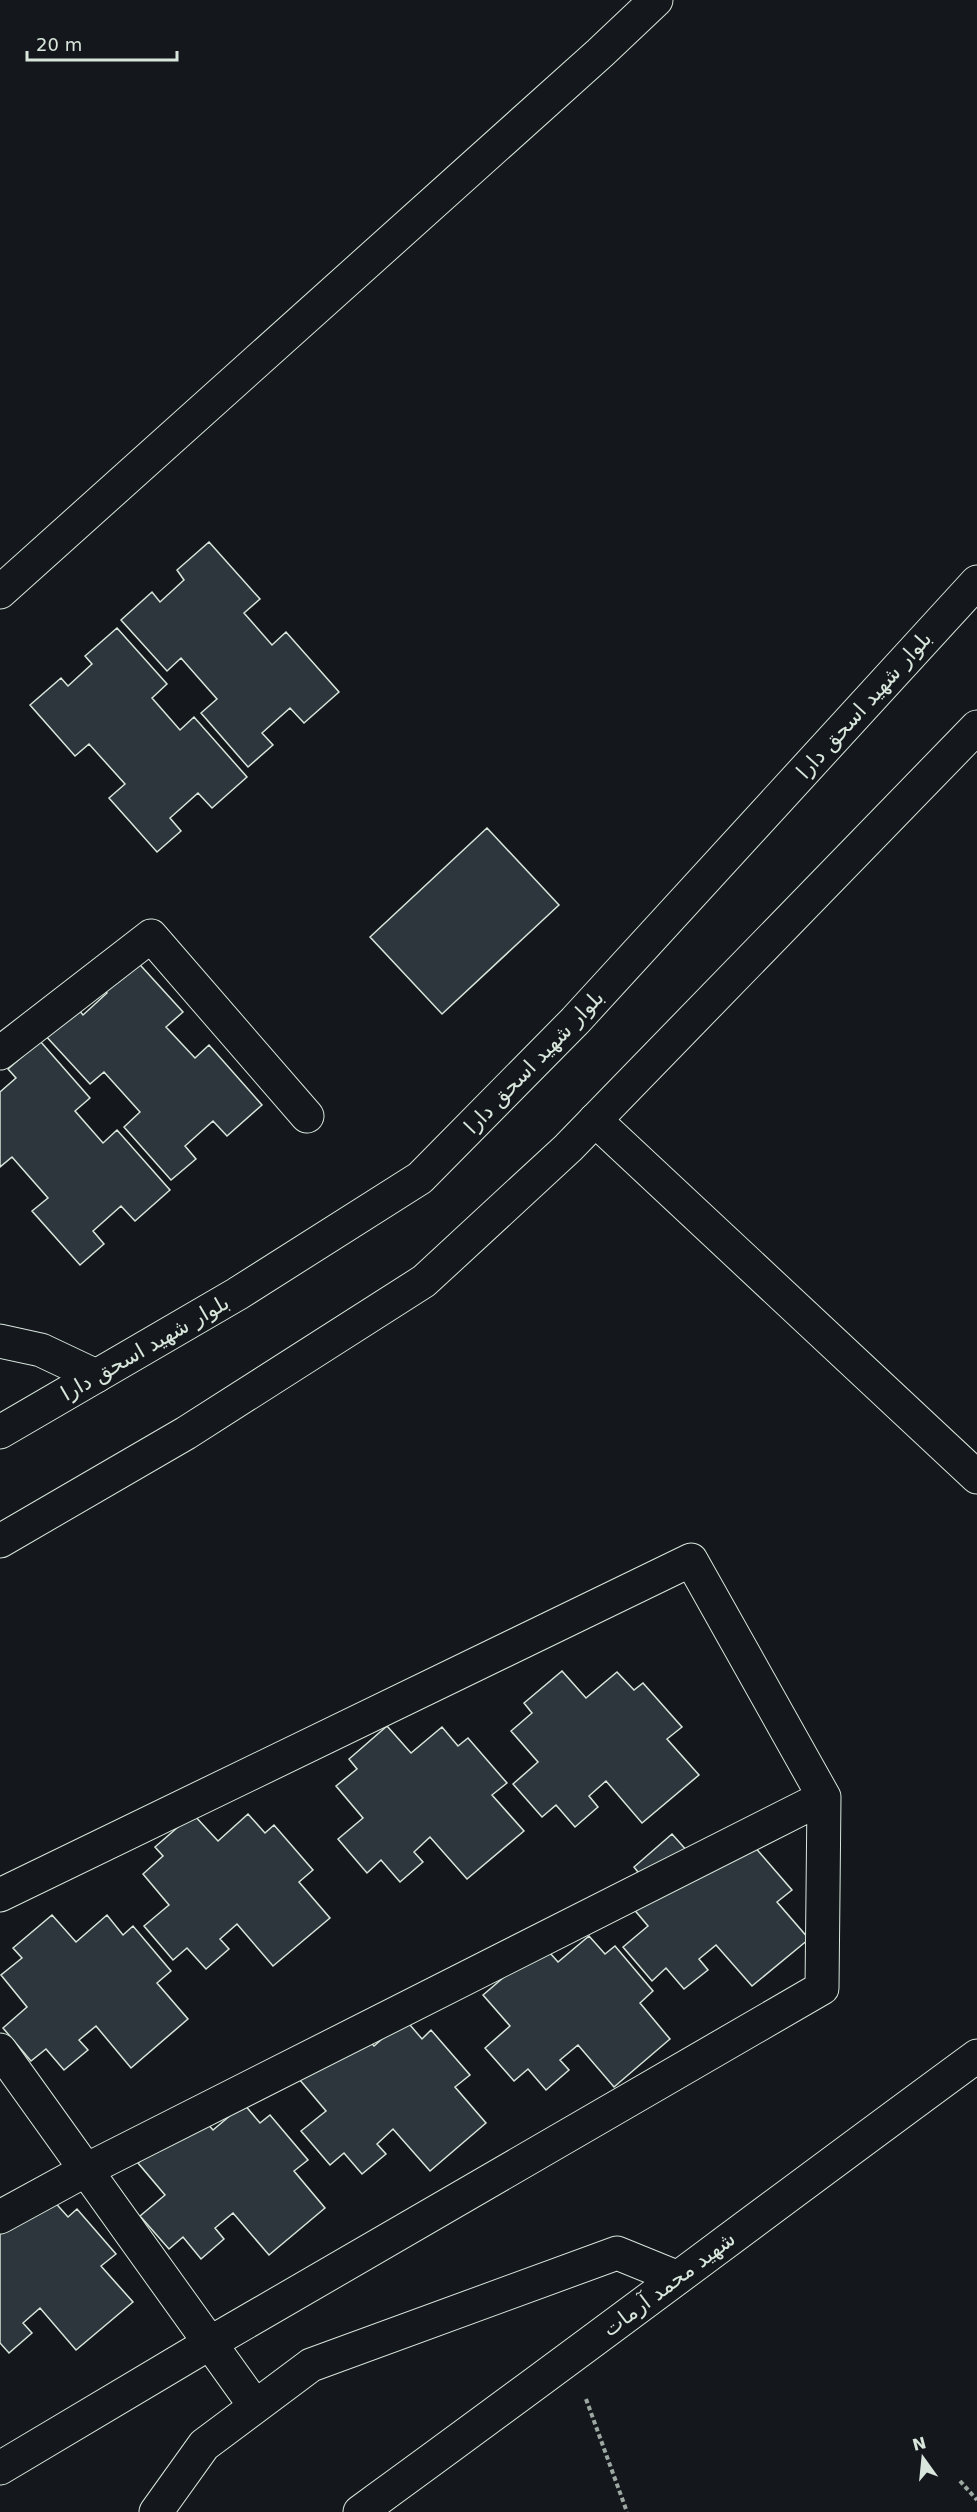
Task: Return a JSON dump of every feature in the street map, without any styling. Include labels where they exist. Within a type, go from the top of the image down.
[{"type":"street","points":[[0,592],[600,53],[656,0]]},
{"type":"street","name":"بلوار شهید اسحق دارا","points":[[0,1432],[237,1294],[420,1178],[575,1021],[977,582]]},
{"type":"street","points":[[0,1541],[186,1433],[424,1281],[595,1120],[977,727]]},
{"type":"street","points":[[0,1053],[151,936],[307,1116]]},
{"type":"street","points":[[595,1120],[977,1477]]},
{"type":"street","points":[[0,1341],[41,1350],[96,1376]]},
{"type":"street","points":[[0,1895],[691,1560],[824,1797],[822,1988],[210,2343],[0,2468]]},
{"type":"street","points":[[0,2217],[86,2170],[824,1797]]},
{"type":"street","points":[[0,2050],[255,2406]]},
{"type":"street","name":"شهید محمد آرمات","points":[[360,2512],[572,2358],[676,2277],[977,2056]]},
{"type":"street","points":[[156,2512],[204,2445],[310,2366],[617,2253],[676,2277]]},
{"type":"path","points":[[572,2358],[627,2512]]},
{"type":"path","points":[[960,2481],[977,2500]]},
{"type":"building","points":[[209,542],[260,599],[244,613],[272,645],[286,632],[339,692],[304,723],[290,708],[262,733],[273,745],[248,767],[201,713],[217,699],[181,658],[167,671],[121,620],[152,592],[160,602],[184,580],[177,570]]},
{"type":"building","points":[[117,628],[167,684],[152,698],[180,730],[194,717],[247,777],[212,808],[198,793],[170,818],[181,831],[157,852],[109,798],[125,784],[89,744],[75,756],[30,705],[61,678],[68,686],[92,664],[85,656]]},
{"type":"building","points":[[487,828],[559,905],[442,1014],[370,937]]},
{"type":"building","points":[[132,956],[183,1012],[166,1027],[195,1058],[209,1045],[262,1105],[227,1136],[213,1121],[185,1146],[196,1159],[171,1180],[124,1127],[140,1112],[104,1072],[90,1084],[44,1034],[75,1005],[83,1015],[107,993],[100,984]]},
{"type":"building","points":[[40,1041],[90,1098],[75,1111],[103,1143],[117,1130],[170,1190],[135,1221],[121,1206],[93,1231],[104,1244],[80,1265],[32,1211],[48,1198],[12,1157],[0,1167],[0,1092],[16,1078],[8,1069]]},
{"type":"building","points":[[562,1671],[586,1698],[617,1672],[634,1690],[643,1683],[682,1727],[667,1739],[699,1775],[642,1823],[606,1781],[589,1796],[598,1807],[575,1827],[556,1805],[542,1817],[513,1784],[538,1762],[511,1731],[532,1713],[524,1703]]},
{"type":"building","points":[[387,1726],[411,1753],[442,1727],[458,1746],[468,1738],[507,1783],[492,1795],[524,1831],[467,1879],[430,1837],[414,1852],[423,1862],[400,1882],[381,1860],[367,1873],[338,1839],[363,1818],[336,1786],[357,1769],[349,1759]]},
{"type":"building","points":[[193,1814],[218,1841],[248,1814],[265,1833],[274,1825],[313,1870],[299,1882],[330,1918],[273,1966],[237,1924],[220,1939],[229,1949],[206,1969],[187,1948],[173,1960],[144,1926],[169,1905],[143,1874],[163,1856],[155,1847]]},
{"type":"building","points":[[672,1834],[696,1861],[753,1845],[792,1890],[777,1902],[809,1939],[752,1986],[716,1945],[699,1959],[708,1970],[684,1989],[666,1968],[652,1981],[623,1947],[648,1926],[621,1894],[642,1877],[634,1867]]},
{"type":"building","points":[[52,1915],[76,1942],[107,1915],[123,1935],[133,1926],[171,1971],[157,1983],[188,2019],[131,2068],[96,2026],[79,2040],[88,2050],[64,2070],[46,2049],[31,2061],[3,2028],[27,2007],[1,1975],[22,1958],[13,1948]]},
{"type":"building","points":[[534,1935],[558,1962],[589,1936],[605,1954],[615,1946],[653,1991],[640,2003],[670,2039],[614,2087],[578,2045],[560,2060],[569,2070],[546,2090],[528,2069],[514,2081],[485,2048],[510,2026],[483,1995],[504,1977]]},
{"type":"building","points":[[350,2019],[374,2046],[405,2019],[422,2039],[431,2030],[470,2075],[455,2087],[486,2123],[430,2171],[393,2129],[377,2144],[386,2154],[362,2174],[344,2153],[330,2165],[301,2131],[326,2111],[299,2079]]},
{"type":"building","points":[[189,2103],[213,2130],[244,2104],[260,2123],[270,2115],[308,2160],[294,2171],[325,2208],[269,2255],[233,2213],[215,2228],[224,2239],[201,2259],[183,2237],[169,2249],[140,2216],[165,2195],[138,2163],[159,2145]]},
{"type":"building","points":[[51,2198],[68,2217],[77,2209],[116,2254],[101,2266],[133,2302],[76,2350],[40,2308],[23,2323],[32,2333],[9,2353],[0,2343],[0,2202]]}]
